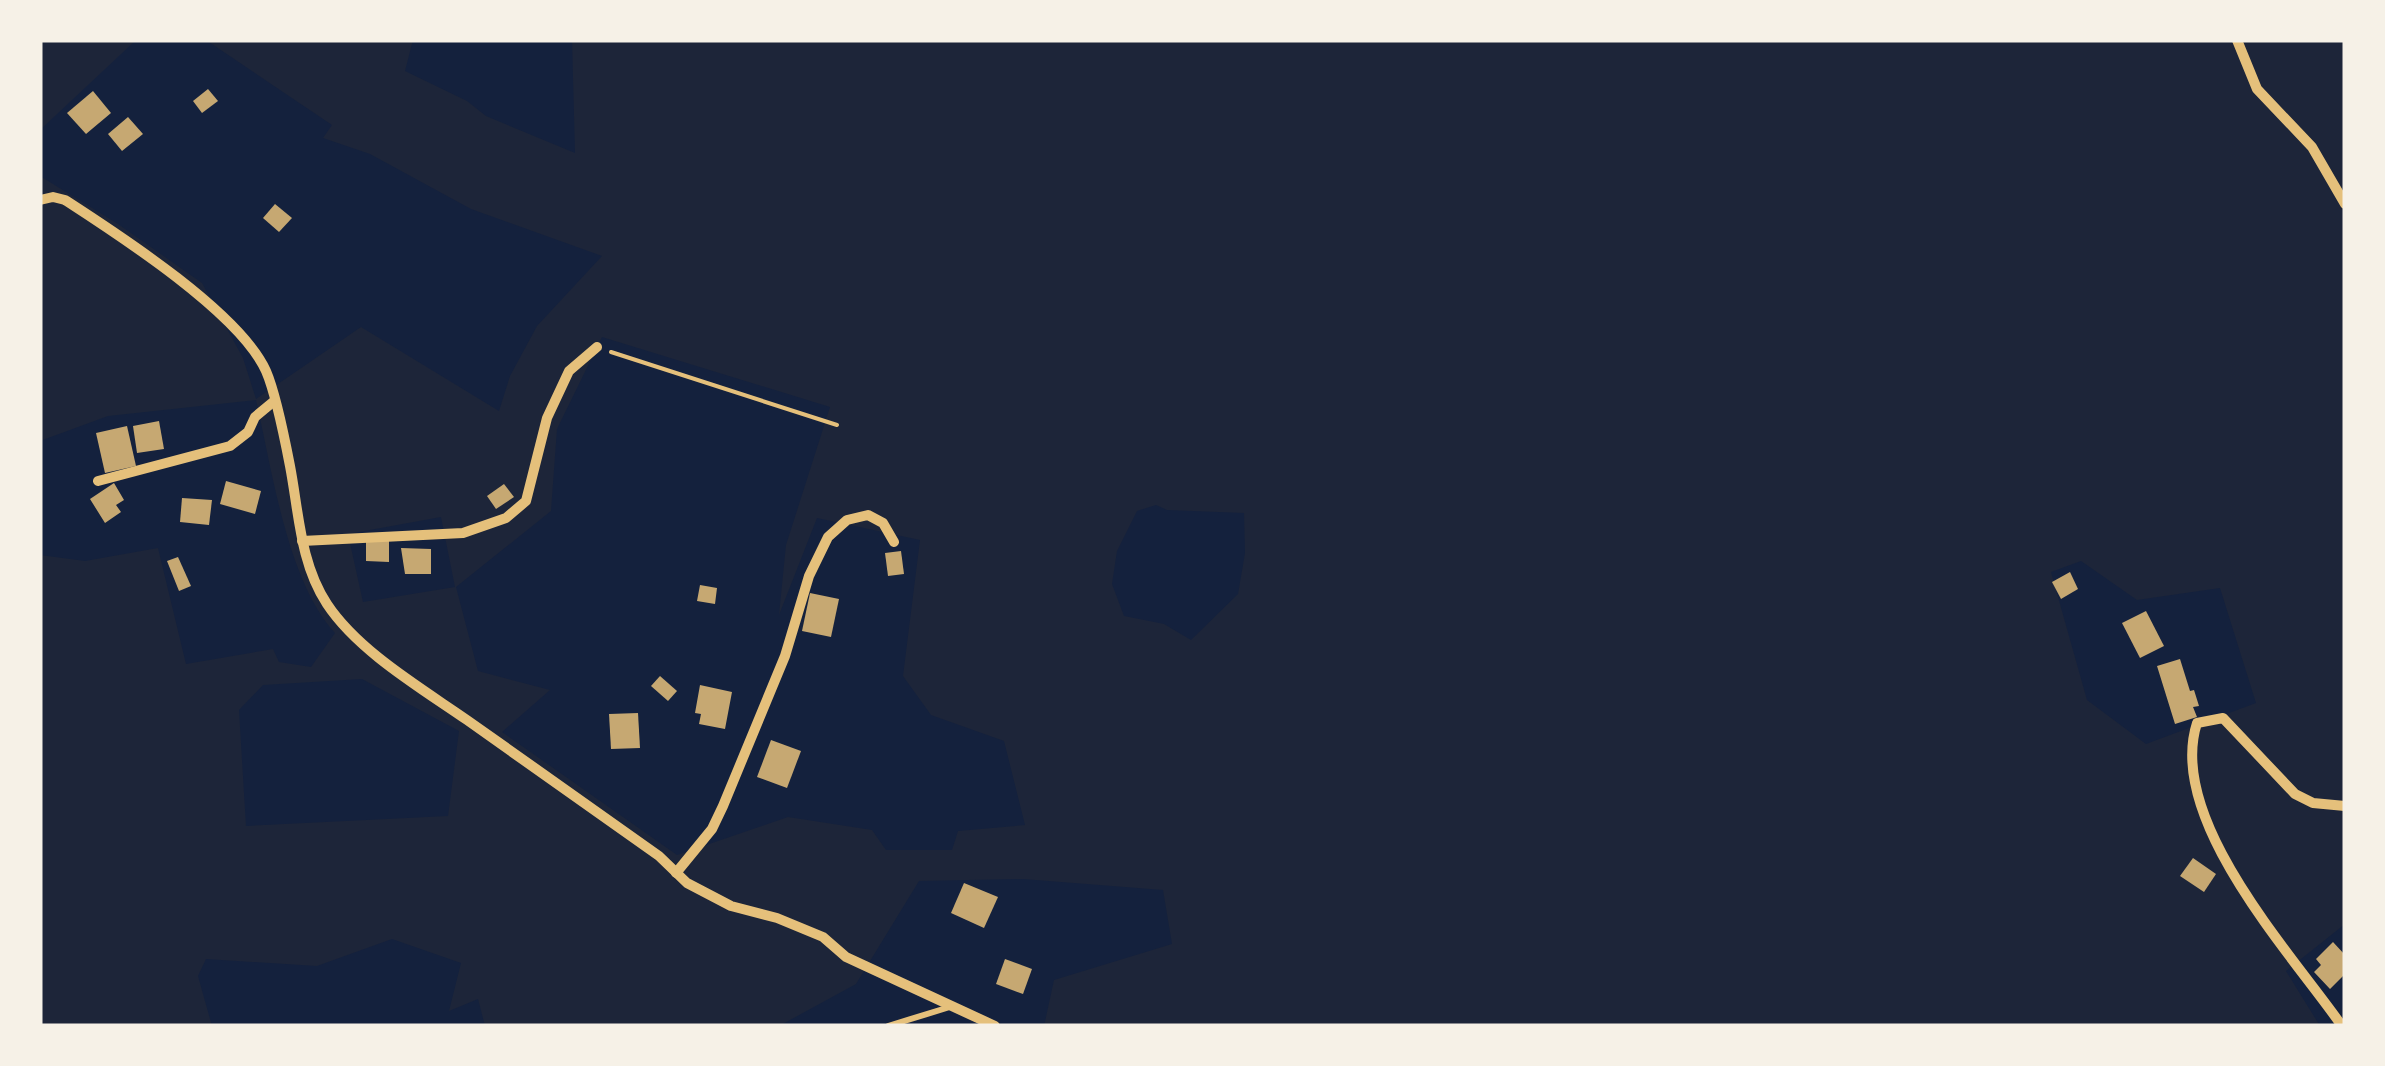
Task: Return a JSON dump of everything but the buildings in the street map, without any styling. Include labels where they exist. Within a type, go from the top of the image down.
[{"type":"street","points":[[2237,40],[2257,89],[2312,147],[2345,204]]},
{"type":"street","points":[[40,200],[65,200],[135,246],[244,338],[266,371],[290,466],[302,541],[318,589],[351,631],[403,676],[659,856],[687,883],[731,906],[777,918],[823,937],[846,957],[995,1026]]},
{"type":"street","points":[[302,541],[463,532],[506,518],[526,501],[547,418],[568,371],[597,347]]},
{"type":"street","points":[[98,481],[230,446],[274,402]]},
{"type":"street","points":[[676,873],[712,829],[723,806],[785,656],[809,576],[828,537],[847,520],[868,515],[883,523],[894,542]]},
{"type":"street","points":[[2342,1026],[2257,912],[2222,856],[2191,759],[2196,723],[2223,718],[2296,794],[2313,804],[2345,806]]},
{"type":"lane","points":[[888,1026],[954,1005]]},
{"type":"path","points":[[597,347],[837,425]]},
{"type":"shaded area","points":[[40,40],[136,40],[40,130]]},
{"type":"shaded area","points":[[206,40],[413,40],[405,71],[467,101],[486,116],[575,153],[572,40],[2345,40],[2345,924],[2286,971],[2320,1026],[1044,1026],[1054,980],[1172,944],[1163,890],[1023,879],[919,881],[856,984],[779,1026],[485,1026],[478,999],[449,1011],[461,963],[392,939],[317,966],[206,959],[198,976],[212,1026],[40,1026],[40,555],[85,561],[158,548],[186,664],[273,649],[279,662],[311,667],[335,633],[318,611],[293,555],[256,400],[108,416],[40,441],[40,176],[202,283],[243,358],[256,399],[361,327],[499,411],[510,376],[537,326],[602,256],[471,209],[370,154],[323,138],[332,125]],"holes":[[[602,337],[830,407],[786,545],[779,615],[817,518],[920,540],[903,676],[931,715],[1004,741],[1025,825],[958,831],[952,850],[886,850],[872,830],[788,817],[677,855],[502,732],[550,690],[478,671],[456,587],[551,511],[557,429]],[[1156,505],[1167,510],[1244,513],[1245,553],[1238,594],[1191,640],[1164,624],[1124,616],[1112,584],[1117,551],[1137,511]],[[441,517],[455,587],[363,602],[348,534]],[[2081,561],[2137,600],[2220,588],[2256,703],[2146,744],[2087,700],[2051,572]],[[362,679],[459,731],[448,816],[246,826],[239,710],[263,685]]]}]
